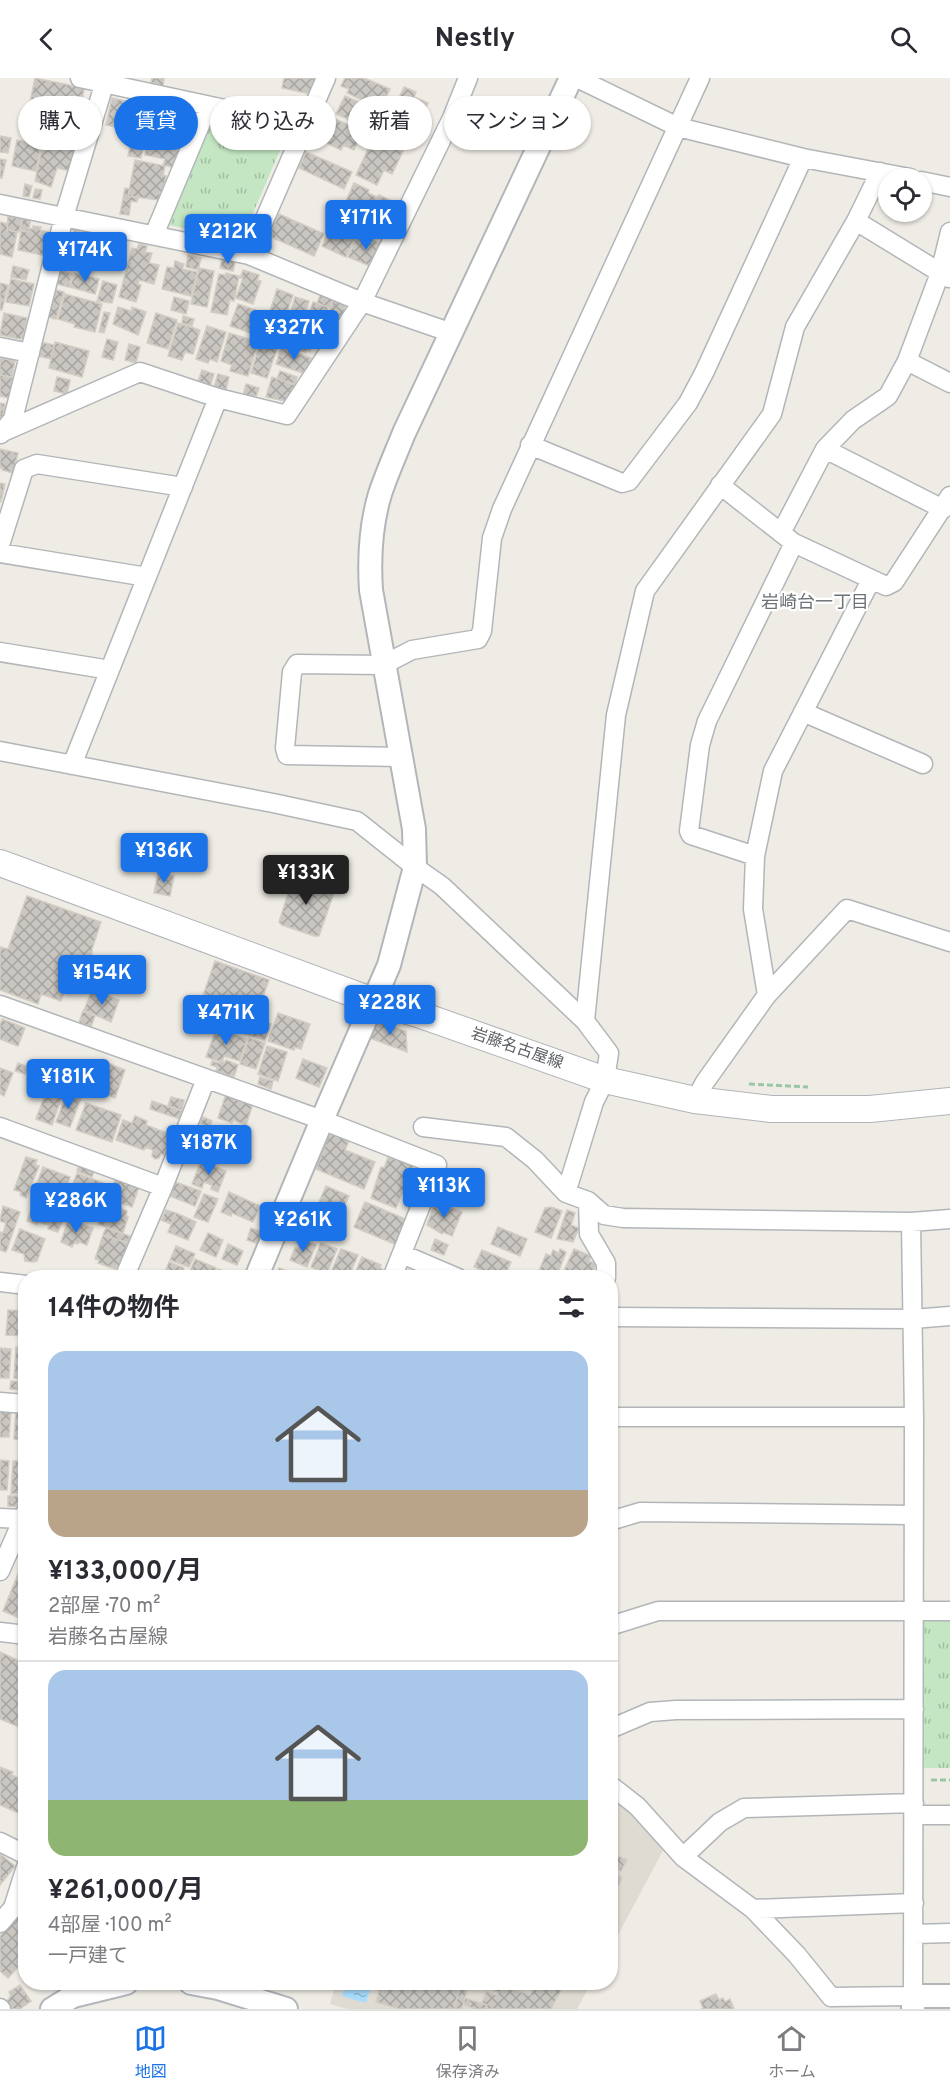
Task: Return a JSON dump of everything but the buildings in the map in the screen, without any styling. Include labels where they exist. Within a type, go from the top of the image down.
[{"type":"main road","name":"岩藤名古屋線","points":[[0,863],[373,1001],[418,1014],[605,1080],[696,1100],[771,1109],[870,1108],[950,1101]]},
{"type":"street","points":[[80,78],[105,81],[208,106],[154,235]]},
{"type":"street","points":[[318,96],[326,78]]},
{"type":"street","points":[[1,434],[140,372],[218,398],[287,415],[363,302],[452,118],[468,78]]},
{"type":"street","points":[[259,1270],[321,1120],[389,965],[416,867],[414,829],[371,590],[373,522],[380,494],[404,433],[571,78]]},
{"type":"street","points":[[577,78],[678,127],[803,158],[878,172]]},
{"type":"street","points":[[402,756],[287,755],[285,748],[292,672],[297,664],[383,665],[412,650],[478,639],[482,631],[492,538],[502,509],[700,78]]},
{"type":"street","points":[[1,434],[13,419],[64,217],[105,81]]},
{"type":"street","points":[[249,255],[294,150]]},
{"type":"street","points":[[530,445],[622,483],[629,482],[688,403],[803,158]]},
{"type":"street","points":[[585,1021],[616,714],[645,591],[772,414],[795,327],[856,221],[878,176]]},
{"type":"street","points":[[932,183],[950,187]]},
{"type":"street","points":[[0,204],[249,255],[363,302],[452,333]]},
{"type":"street","points":[[856,221],[945,275]]},
{"type":"street","points":[[755,856],[691,835],[689,831],[700,745],[707,721],[825,449],[853,420],[888,396],[907,361],[945,275],[950,232]]},
{"type":"street","points":[[0,347],[30,353]]},
{"type":"street","points":[[907,361],[950,383]]},
{"type":"street","points":[[72,765],[218,398]]},
{"type":"street","points":[[720,485],[788,538],[886,586],[894,582],[946,503],[825,449]]},
{"type":"street","points":[[0,545],[24,469],[37,464],[183,487]]},
{"type":"street","points":[[0,553],[147,577]]},
{"type":"street","points":[[767,995],[753,909],[755,856],[773,771],[871,580]]},
{"type":"street","points":[[0,652],[110,670]]},
{"type":"street","points":[[802,712],[923,764]]},
{"type":"street","points":[[0,751],[357,821],[442,885],[585,1021],[609,1053],[605,1080],[594,1102],[566,1193]]},
{"type":"street","points":[[696,1100],[705,1082],[767,995],[847,909],[950,942]]},
{"type":"street","points":[[0,1005],[321,1120],[438,1165],[395,1270]]},
{"type":"street","points":[[128,1270],[164,1187],[206,1079]]},
{"type":"street","points":[[0,1127],[164,1187]]},
{"type":"street","points":[[423,1127],[506,1137],[535,1160],[566,1193],[588,1201],[604,1215],[623,1218],[911,1222],[950,1219]]},
{"type":"street","points":[[588,1201],[589,1234],[606,1263],[606,1270]]},
{"type":"street","points":[[911,1222],[914,1417],[913,2002]]},
{"type":"street","points":[[402,1254],[439,1270]]},
{"type":"street","points":[[0,1282],[18,1284]]},
{"type":"street","points":[[618,1315],[913,1319],[950,1316]]},
{"type":"street","points":[[0,1402],[18,1403]]},
{"type":"street","points":[[618,1416],[914,1417]]},
{"type":"street","points":[[618,1519],[640,1512],[914,1515]]},
{"type":"street","points":[[0,1518],[18,1516]]},
{"type":"street","points":[[0,1571],[18,1529]]},
{"type":"street","points":[[618,1624],[658,1611],[950,1611]]},
{"type":"street","points":[[0,1632],[18,1634]]},
{"type":"street","points":[[618,1726],[650,1712],[676,1710],[914,1708]]},
{"type":"street","points":[[618,1791],[637,1806],[683,1857],[753,1909],[831,1997],[913,2002],[950,1996]]},
{"type":"street","points":[[683,1857],[720,1822],[744,1808],[914,1809],[950,1815]]},
{"type":"street","points":[[0,1842],[18,1851]]},
{"type":"street","points":[[0,1923],[13,1908],[18,1892]]},
{"type":"street","points":[[753,1909],[914,1903]]},
{"type":"street","points":[[914,1934],[950,1933]]},
{"type":"street","points":[[52,2009],[73,1996],[94,2000],[113,1990]]},
{"type":"street","points":[[224,1990],[286,2009]]},
{"type":"path","points":[[740,1084],[810,1087]]},
{"type":"shaded area","points":[[618,1802],[629,1809],[665,1847],[618,1935]]},
{"type":"shaded area","points":[[334,1990],[587,1990],[577,2009],[347,2009],[330,2004]]},
{"type":"green space","points":[[210,110],[210,150],[280,150],[241,241],[164,224],[194,150],[198,150],[198,140]]},
{"type":"green space","points":[[950,1616],[950,1768],[923,1768],[923,1617]]},
{"type":"water","points":[[344,1990],[370,1990],[366,2003],[342,1996]]},
{"type":"district","name":"岩崎台一丁目","points":[[815,603]]}]
